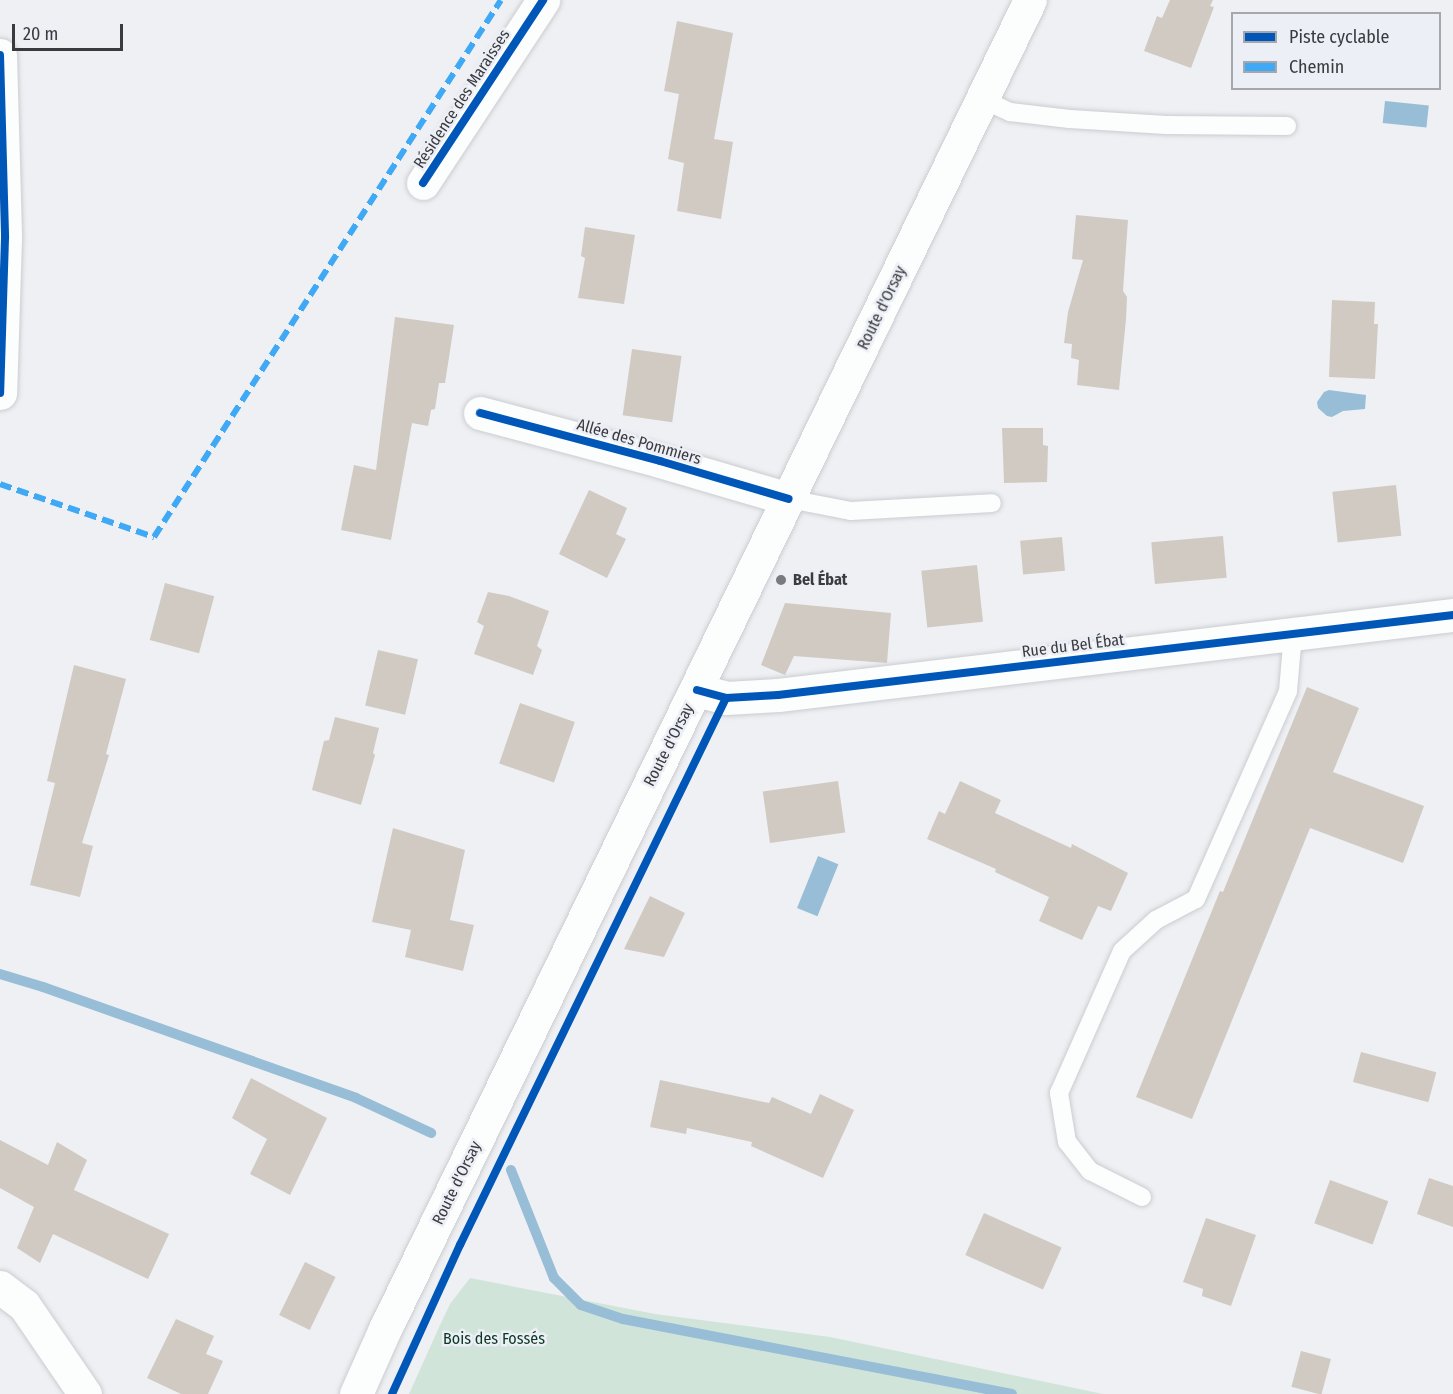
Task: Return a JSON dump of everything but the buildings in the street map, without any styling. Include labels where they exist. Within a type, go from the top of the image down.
[{"type":"street","name":"Résidence des Maraisses","points":[[423,183],[543,0]]},
{"type":"street","name":"Route d'Orsay","points":[[356,1394],[384,1330],[697,690],[731,615],[789,500],[1030,0]]},
{"type":"street","points":[[0,55],[4,238],[0,393]]},
{"type":"street","name":"Allée des Pommiers","points":[[480,413],[660,461],[789,500]]},
{"type":"street","name":"Rue du Bel Ébat","points":[[697,690],[726,698],[778,695],[1453,615]]},
{"type":"street","points":[[0,1287],[24,1305],[84,1394]]},
{"type":"lane","points":[[982,99],[1010,112],[1070,118],[1167,125],[1287,126]]},
{"type":"lane","points":[[789,500],[851,511],[992,503]]},
{"type":"lane","points":[[1142,1197],[1090,1171],[1067,1142],[1059,1093],[1122,951],[1156,920],[1196,899],[1288,691],[1293,634]]},
{"type":"green space","name":"Bois des Fossés","points":[[470,1278],[655,1314],[830,1337],[1103,1394],[409,1394],[450,1304]]},
{"type":"water","points":[[1385,101],[1429,106],[1426,127],[1383,123]]},
{"type":"water","points":[[1329,390],[1366,395],[1365,409],[1343,411],[1332,417],[1327,416],[1318,408],[1317,402],[1324,392]]},
{"type":"water","points":[[818,856],[838,864],[817,916],[797,908]]},
{"type":"waterway","points":[[0,974],[43,987],[356,1098],[431,1133]]},
{"type":"waterway","points":[[511,1170],[554,1278],[581,1305],[623,1319],[1012,1394]]},
{"type":"marked path","points":[[0,484],[154,537],[501,0]]},
{"type":"cycle path","points":[[423,183],[543,0]]},
{"type":"cycle path","points":[[0,55],[5,238],[0,393]]},
{"type":"cycle path","points":[[480,413],[660,461],[789,499]]},
{"type":"cycle path","points":[[697,690],[726,698],[778,695],[1453,615]]},
{"type":"cycle path","points":[[392,1394],[460,1245],[726,698]]},
{"type":"place","name":"Bel Ébat","points":[[781,580]]}]
